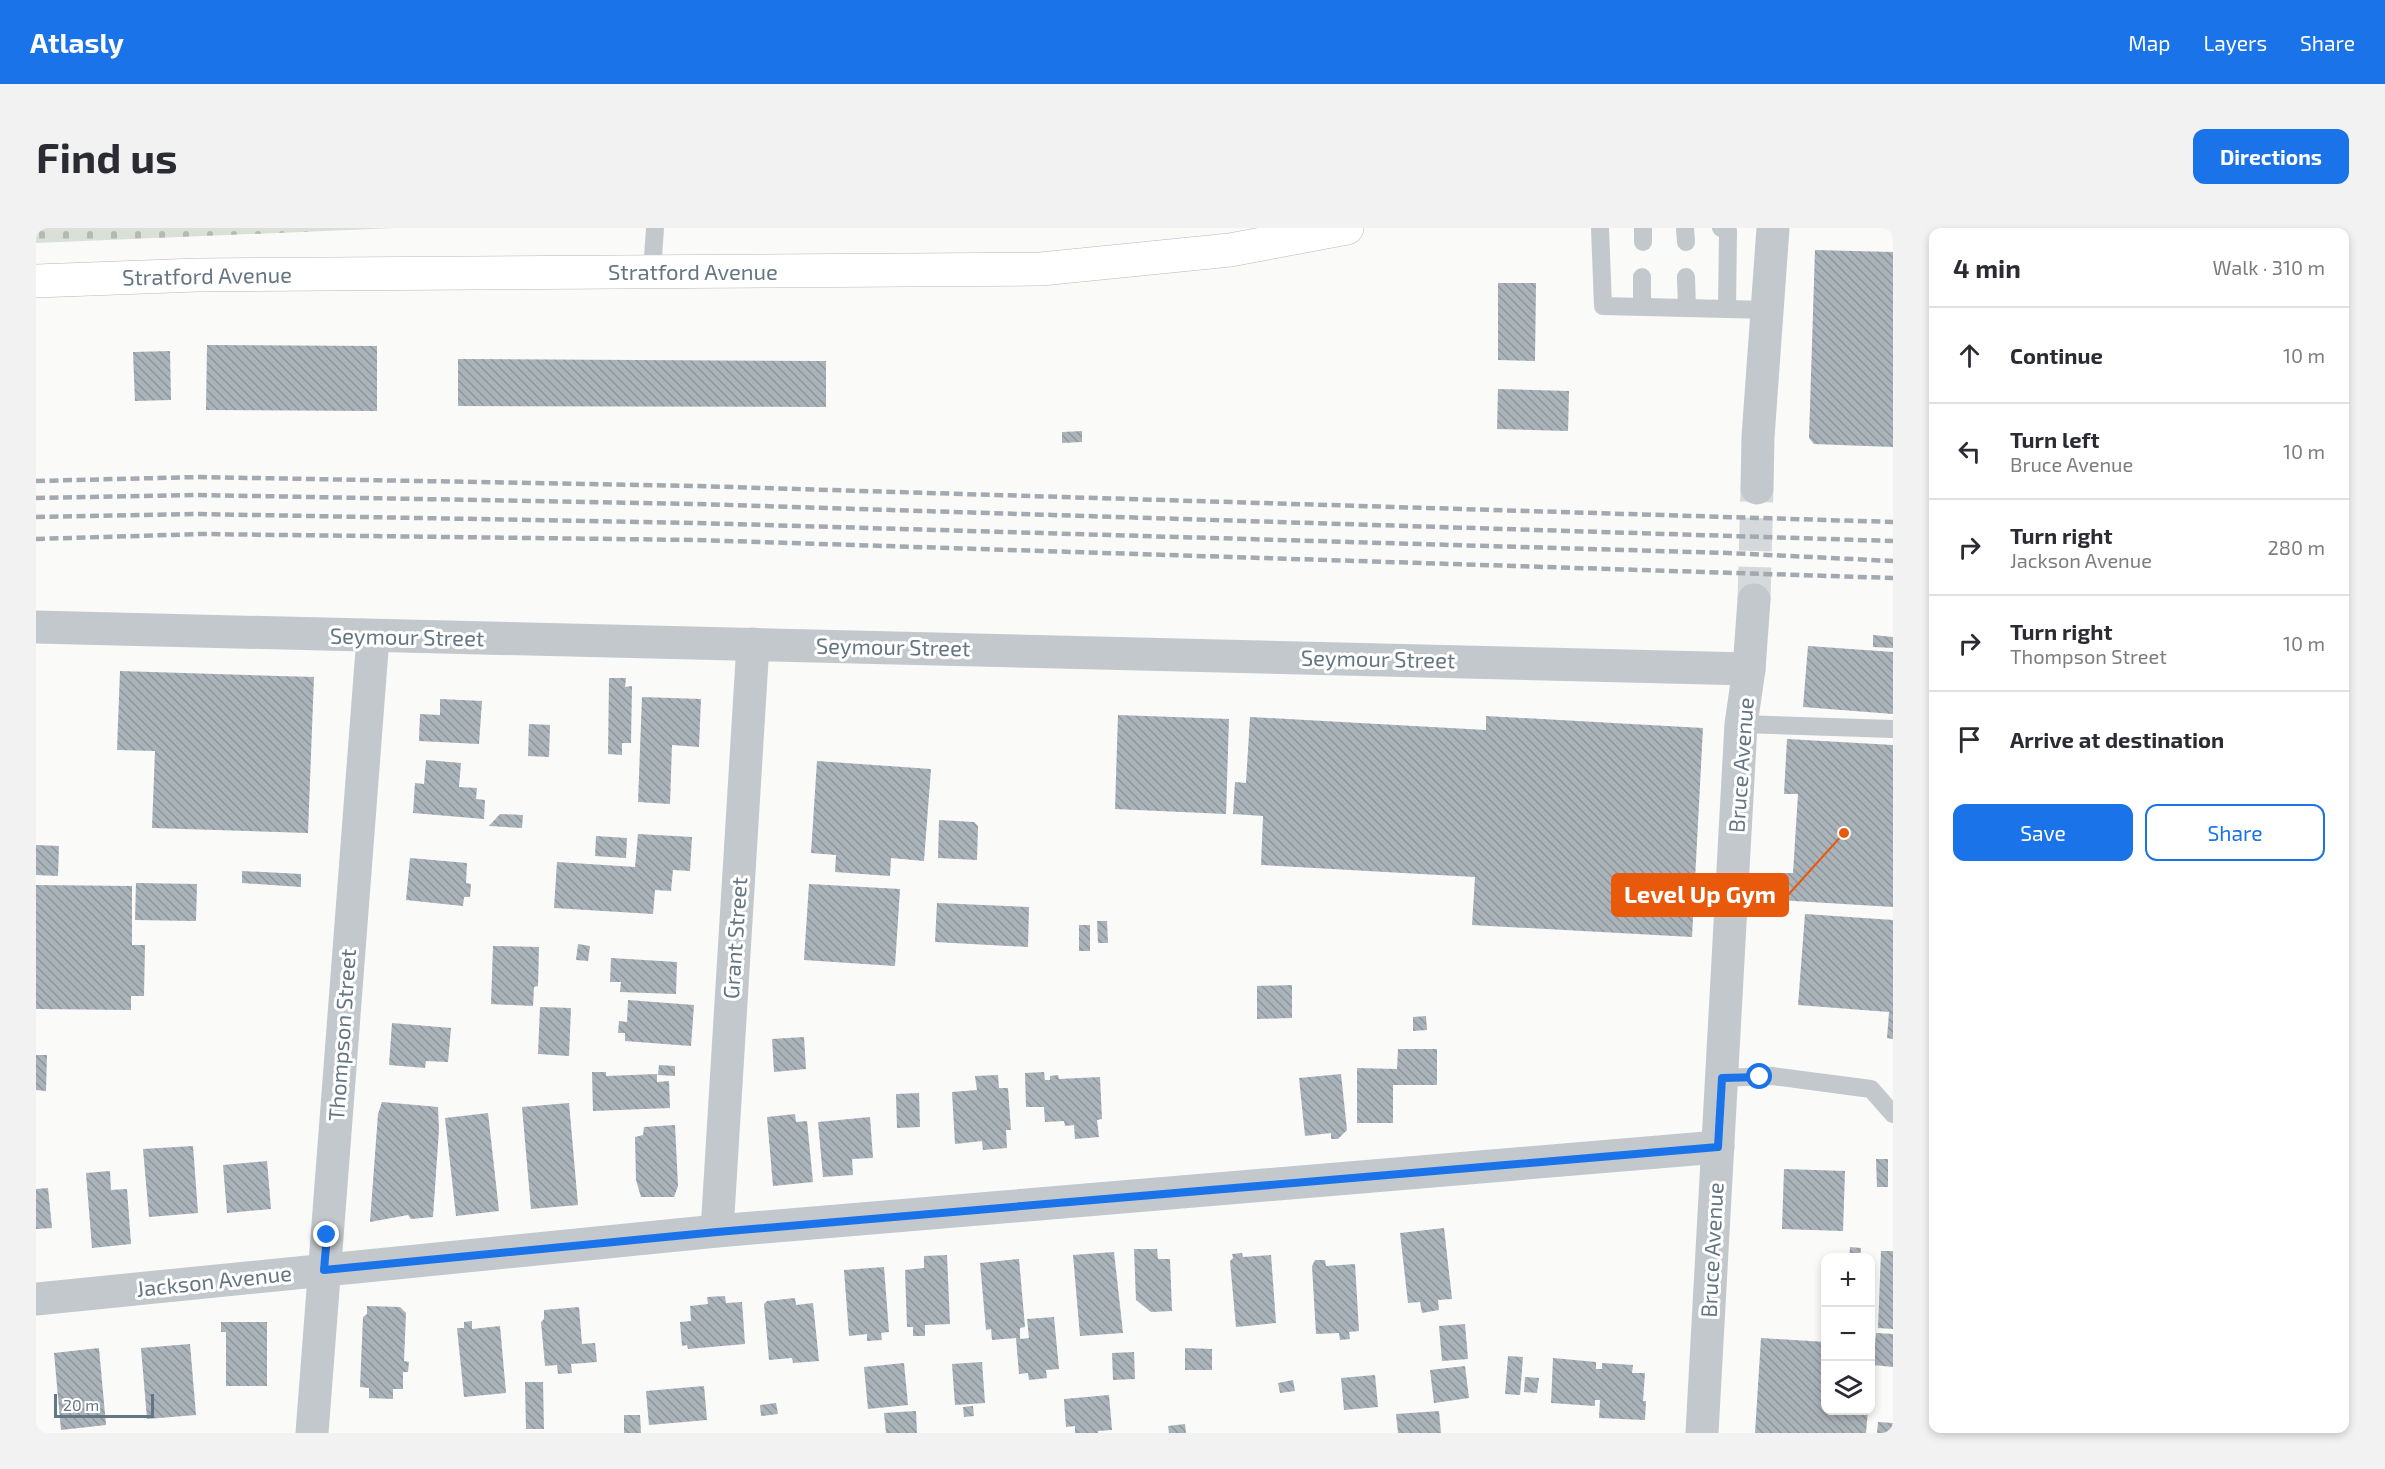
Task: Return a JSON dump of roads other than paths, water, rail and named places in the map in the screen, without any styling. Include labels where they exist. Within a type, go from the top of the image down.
[{"type":"main road","name":"Stratford Avenue","points":[[36,281],[198,275],[1041,269],[1230,250],[1347,228]]},
{"type":"street","points":[[1757,488],[1758,437],[1773,228]]},
{"type":"street","name":"Bruce Avenue","points":[[1702,1433],[1741,724],[1749,669],[1754,600]]},
{"type":"street","name":"Seymour Street","points":[[36,627],[1749,669]]},
{"type":"street","name":"Thompson Street","points":[[312,1433],[373,637]]},
{"type":"street","name":"Grant Street","points":[[717,1232],[753,644]]},
{"type":"street","name":"Jackson Avenue","points":[[36,1299],[717,1232],[1718,1147]]},
{"type":"lane","points":[[652,272],[655,228]]},
{"type":"lane","points":[[1600,228],[1603,306],[1768,310]]},
{"type":"lane","points":[[1720,228],[1728,231],[1727,309]]},
{"type":"lane","points":[[1642,277],[1642,306]]},
{"type":"lane","points":[[1686,278],[1687,308]]},
{"type":"lane","points":[[1741,724],[1893,729]]},
{"type":"lane","points":[[1722,1078],[1772,1076],[1871,1089],[1893,1114]]},
{"type":"tunnel","points":[[1754,600],[1757,488]]},
{"type":"railway","points":[[36,481],[199,477],[697,486],[1893,522]]},
{"type":"railway","points":[[36,498],[199,495],[697,504],[1893,541]]},
{"type":"railway","points":[[36,517],[199,514],[696,523],[1728,553],[1893,561]]},
{"type":"railway","points":[[36,539],[202,534],[696,540],[1893,578]]},
{"type":"place","name":"Level Up Gym","points":[[1844,833]]}]
